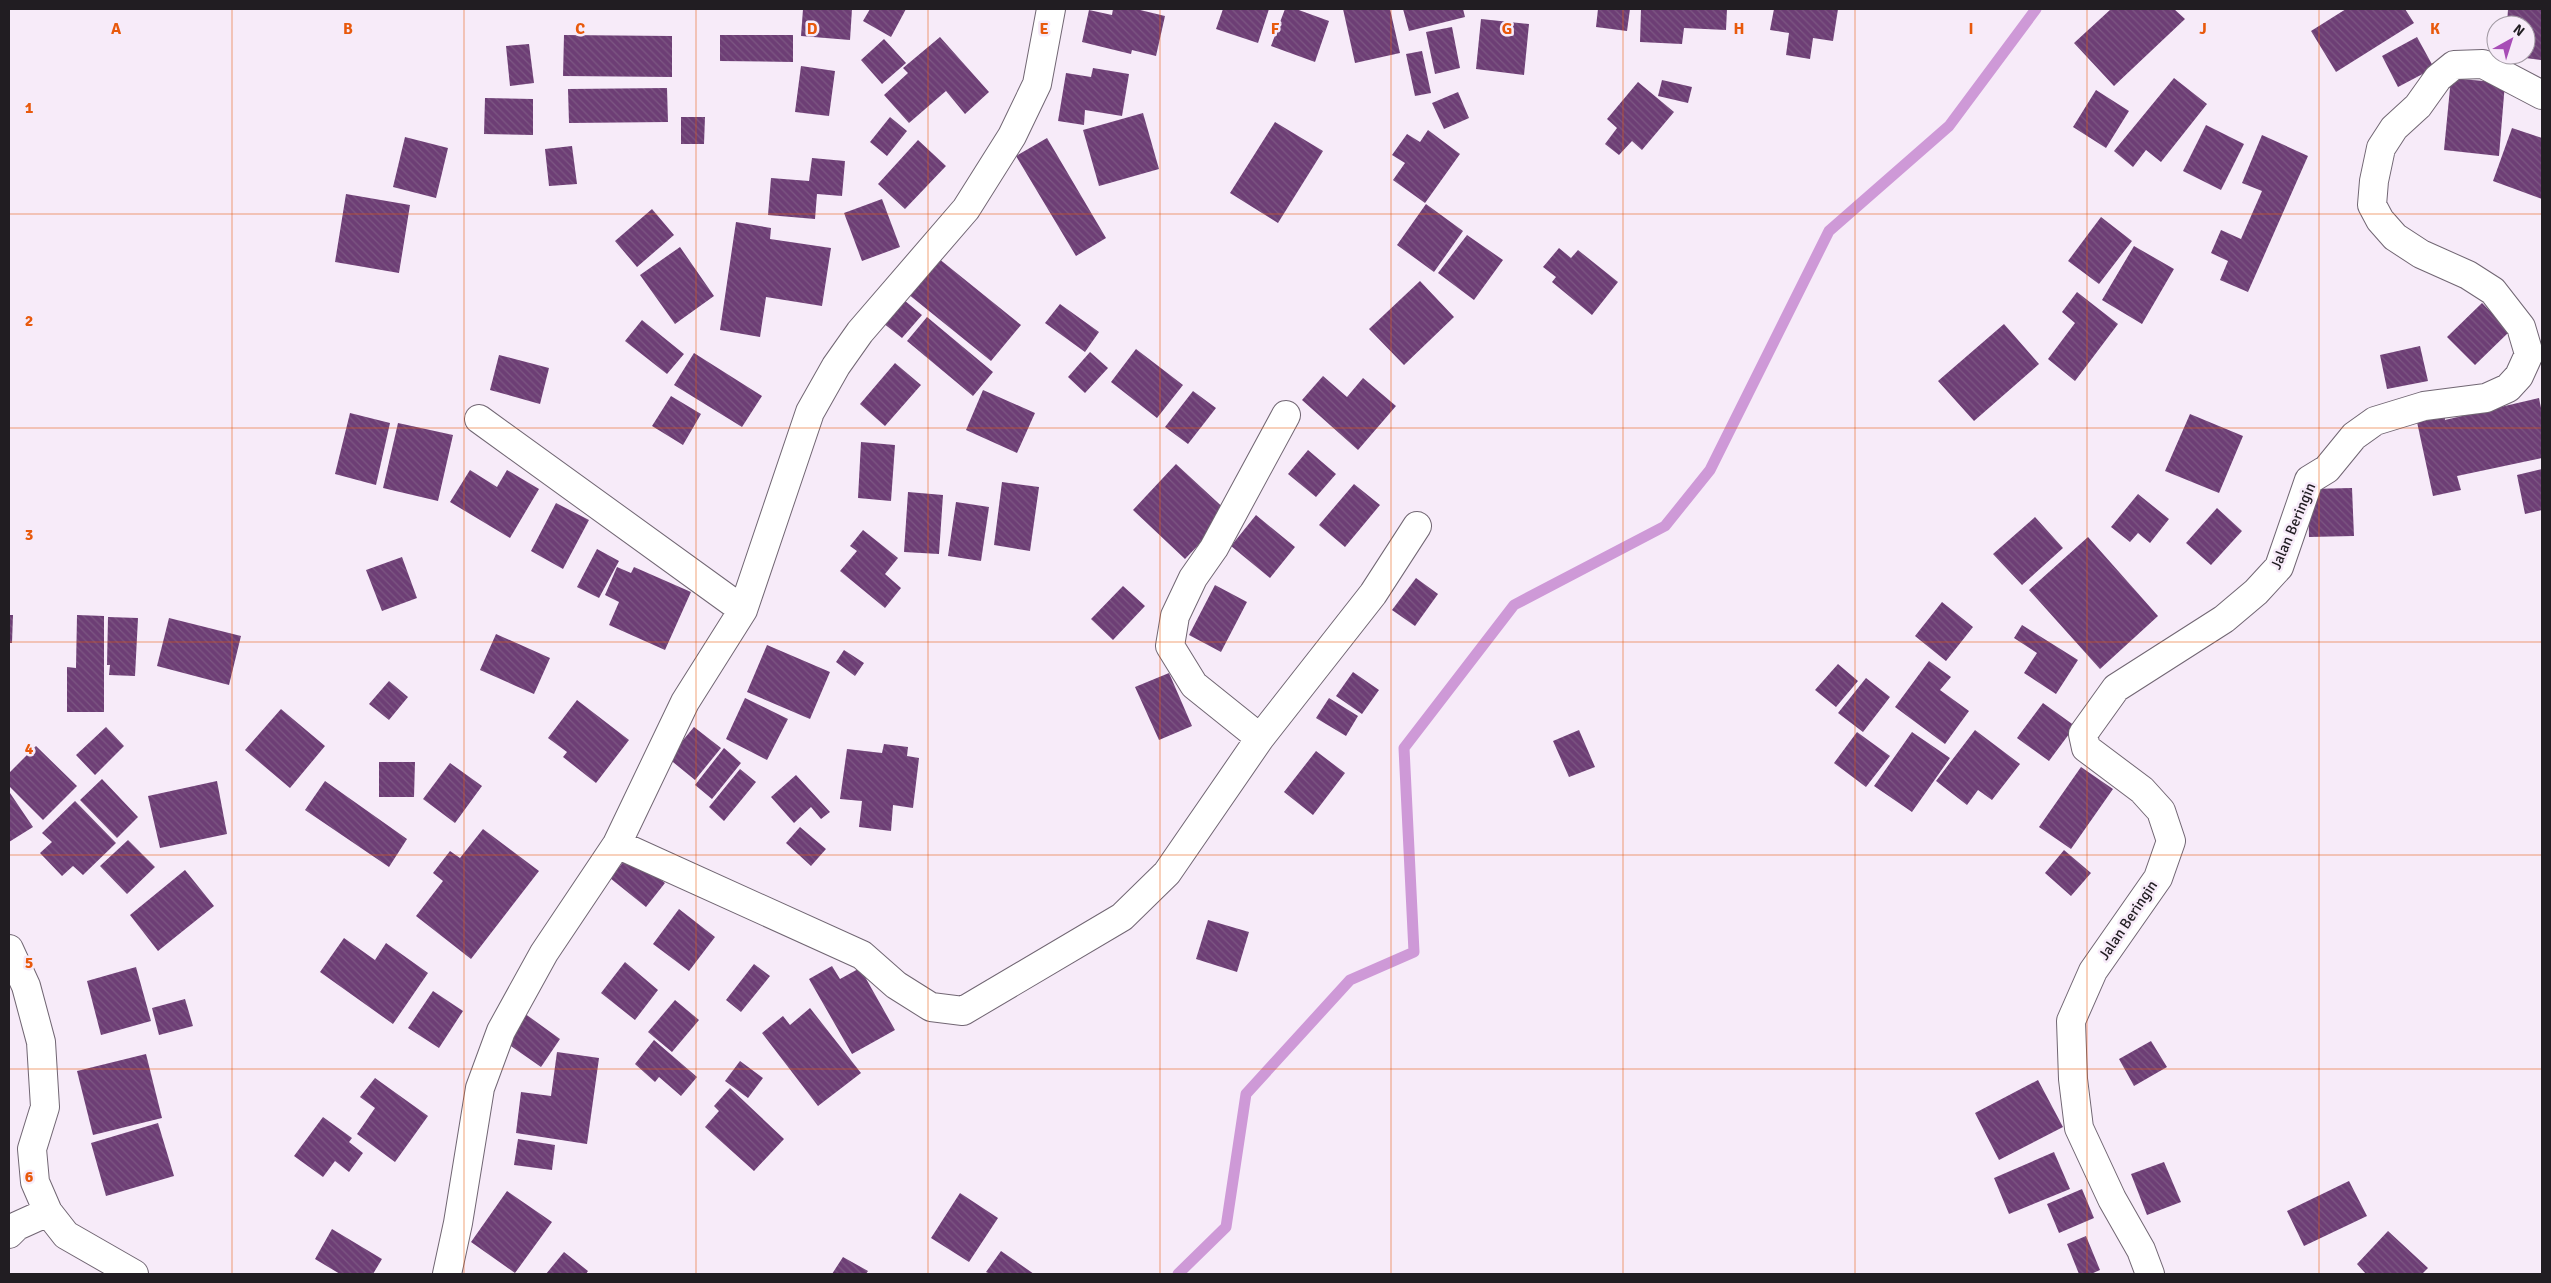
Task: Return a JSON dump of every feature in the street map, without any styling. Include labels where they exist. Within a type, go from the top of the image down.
[{"type":"street","points":[[447,1274],[458,1223],[480,1088],[501,1031],[544,953],[617,844],[685,702],[743,610],[810,412],[836,366],[860,332],[966,209],[1012,136],[1037,84],[1051,9]]},
{"type":"street","name":"Jalan Beringin","points":[[2150,1274],[2141,1250],[2112,1199],[2079,1128],[2073,1080],[2071,1021],[2093,971],[2158,878],[2171,841],[2161,812],[2142,790],[2086,748],[2082,734],[2116,688],[2224,619],[2256,592],[2279,567],[2309,480],[2327,469],[2354,436],[2375,421],[2424,406],[2486,398],[2508,388],[2519,376],[2529,354],[2521,327],[2493,291],[2468,275],[2421,254],[2395,237],[2380,220],[2372,205],[2374,181],[2381,148],[2394,128],[2418,106],[2438,78],[2454,65],[2483,64],[2542,95]]},
{"type":"street","points":[[1260,738],[1194,684],[1170,646],[1175,616],[1193,578],[1214,548],[1286,415]]},
{"type":"street","points":[[480,419],[743,610]]},
{"type":"street","points":[[617,844],[862,955],[896,985],[930,1007],[963,1011],[1122,917],[1167,873],[1260,738],[1373,594],[1417,526]]},
{"type":"street","points":[[9,949],[26,986],[41,1042],[45,1107],[32,1148],[35,1182],[48,1212],[66,1235],[134,1274]]},
{"type":"street","points":[[9,1234],[17,1226],[48,1212]]},
{"type":"building","points":[[803,9],[852,9],[850,40],[801,36]]},
{"type":"building","points":[[870,9],[906,9],[891,37],[863,21]]},
{"type":"building","points":[[1113,9],[1136,9],[1165,16],[1156,56],[1132,50],[1131,54],[1082,42],[1089,10],[1112,15]]},
{"type":"building","points":[[1223,9],[1269,9],[1258,43],[1216,29]]},
{"type":"building","points":[[1285,9],[1296,9],[1329,21],[1315,62],[1271,46]]},
{"type":"building","points":[[1343,9],[1390,9],[1400,53],[1355,63]]},
{"type":"building","points":[[1403,9],[1463,9],[1465,17],[1409,31]]},
{"type":"building","points":[[1598,9],[1630,9],[1627,31],[1596,27]]},
{"type":"building","points":[[1641,9],[1727,9],[1726,30],[1684,28],[1682,44],[1640,42]]},
{"type":"building","points":[[1774,9],[1838,9],[1833,41],[1813,38],[1810,59],[1786,55],[1789,33],[1770,30]]},
{"type":"building","points":[[2111,9],[2174,9],[2185,19],[2114,86],[2074,43]]},
{"type":"building","points":[[2346,9],[2405,9],[2414,23],[2336,72],[2311,31]]},
{"type":"building","points":[[2508,9],[2542,9],[2541,60],[2536,59],[2536,15],[2508,15]]},
{"type":"building","points":[[1481,19],[1529,24],[1524,75],[1476,69]]},
{"type":"building","points":[[1452,27],[1460,68],[1435,74],[1426,32]]},
{"type":"building","points":[[564,35],[672,36],[672,77],[563,76]]},
{"type":"building","points":[[720,35],[793,35],[793,62],[720,61]]},
{"type":"building","points":[[940,37],[989,92],[965,114],[946,91],[909,123],[884,95],[908,73],[903,68]]},
{"type":"building","points":[[2417,37],[2434,68],[2398,87],[2382,56]]},
{"type":"building","points":[[884,39],[906,63],[882,84],[861,60]]},
{"type":"building","points":[[529,44],[534,83],[510,86],[506,46]]},
{"type":"building","points":[[1422,51],[1431,93],[1415,96],[1406,54]]},
{"type":"building","points":[[801,66],[835,71],[829,116],[795,112]]},
{"type":"building","points":[[1093,68],[1129,74],[1122,116],[1085,110],[1084,125],[1058,121],[1066,73],[1091,77]]},
{"type":"building","points":[[2174,78],[2207,104],[2161,162],[2146,150],[2133,167],[2114,151]]},
{"type":"building","points":[[2451,78],[2505,83],[2499,156],[2444,150]]},
{"type":"building","points":[[1662,80],[1692,87],[1688,103],[1658,96]]},
{"type":"building","points":[[1638,82],[1674,112],[1642,150],[1632,141],[1619,155],[1605,144],[1617,128],[1607,119]]},
{"type":"building","points":[[667,88],[668,122],[569,123],[568,89]]},
{"type":"building","points":[[2096,90],[2129,111],[2106,148],[2073,127]]},
{"type":"building","points":[[1458,92],[1469,118],[1444,129],[1432,103]]},
{"type":"building","points":[[485,98],[533,99],[533,135],[484,134]]},
{"type":"building","points":[[1143,113],[1159,169],[1099,186],[1083,130]]},
{"type":"building","points":[[681,117],[705,117],[704,144],[681,144]]},
{"type":"building","points":[[890,117],[907,131],[887,156],[870,142]]},
{"type":"building","points":[[1275,122],[1323,151],[1278,223],[1230,193]]},
{"type":"building","points":[[2206,125],[2244,144],[2221,190],[2183,171]]},
{"type":"building","points":[[2512,128],[2542,138],[2542,199],[2493,181]]},
{"type":"building","points":[[1428,130],[1460,154],[1425,203],[1393,180],[1405,163],[1392,155],[1407,134],[1420,142]]},
{"type":"building","points":[[2262,135],[2308,156],[2248,292],[2220,280],[2228,261],[2211,253],[2221,230],[2241,239],[2262,191],[2242,183]]},
{"type":"building","points":[[405,137],[448,148],[436,198],[393,187]]},
{"type":"building","points":[[1047,138],[1106,238],[1076,256],[1016,156]]},
{"type":"building","points":[[918,140],[946,166],[905,209],[878,184]]},
{"type":"building","points":[[572,146],[577,184],[549,186],[545,149]]},
{"type":"building","points":[[812,158],[845,161],[842,196],[817,194],[815,219],[768,215],[771,178],[809,181]]},
{"type":"building","points":[[346,194],[410,205],[399,273],[335,262]]},
{"type":"building","points":[[882,199],[900,247],[862,261],[844,213]]},
{"type":"building","points":[[1426,204],[1463,231],[1434,272],[1397,245]]},
{"type":"building","points":[[652,209],[674,235],[637,267],[615,241]]},
{"type":"building","points":[[2101,217],[2132,241],[2099,284],[2068,261]]},
{"type":"building","points":[[736,222],[771,228],[770,239],[831,248],[822,306],[766,297],[760,337],[720,330]]},
{"type":"building","points":[[1467,235],[1503,260],[1474,300],[1438,273]]},
{"type":"building","points":[[2134,246],[2174,269],[2142,324],[2102,300]]},
{"type":"building","points":[[680,247],[714,296],[675,324],[640,275]]},
{"type":"building","points":[[1559,248],[1571,258],[1578,250],[1618,282],[1592,315],[1552,282],[1556,277],[1543,267]]},
{"type":"building","points":[[938,258],[1021,325],[991,361],[908,294]]},
{"type":"building","points":[[1420,281],[1454,317],[1404,365],[1369,329]]},
{"type":"building","points":[[2077,292],[2118,324],[2075,381],[2048,359],[2075,323],[2062,312]]},
{"type":"building","points":[[898,295],[922,315],[902,338],[878,319]]},
{"type":"building","points":[[2482,303],[2510,331],[2475,365],[2447,337]]},
{"type":"building","points":[[1060,304],[1099,332],[1085,352],[1045,323]]},
{"type":"building","points":[[927,317],[993,372],[973,396],[907,341]]},
{"type":"building","points":[[642,320],[684,354],[667,374],[625,341]]},
{"type":"building","points":[[2004,324],[2039,364],[1974,421],[1938,381]]},
{"type":"building","points":[[2420,346],[2428,381],[2387,389],[2380,355]]},
{"type":"building","points":[[1136,349],[1183,385],[1157,418],[1111,382]]},
{"type":"building","points":[[1090,352],[1108,368],[1085,393],[1068,377]]},
{"type":"building","points":[[694,353],[762,396],[742,427],[674,385]]},
{"type":"building","points":[[499,355],[549,368],[540,404],[490,390]]},
{"type":"building","points":[[895,363],[921,385],[885,426],[860,404]]},
{"type":"building","points":[[1323,376],[1347,397],[1363,378],[1396,406],[1358,450],[1302,400]]},
{"type":"building","points":[[983,390],[1035,413],[1017,453],[966,430]]},
{"type":"building","points":[[1193,391],[1216,408],[1188,444],[1165,427]]},
{"type":"building","points":[[671,396],[701,414],[683,445],[652,426]]},
{"type":"building","points":[[2539,398],[2542,413],[2542,458],[2457,476],[2461,490],[2433,496],[2417,422],[2445,417],[2445,420]]},
{"type":"building","points":[[350,413],[390,423],[376,485],[335,474]]},
{"type":"building","points":[[2190,414],[2243,436],[2219,493],[2165,471]]},
{"type":"building","points":[[398,423],[453,435],[438,501],[383,488]]},
{"type":"building","points":[[861,442],[895,445],[891,501],[858,498]]},
{"type":"building","points":[[1308,450],[1336,474],[1316,497],[1288,474]]},
{"type":"building","points":[[1176,464],[1229,513],[1185,559],[1133,510]]},
{"type":"building","points":[[2542,469],[2542,510],[2525,514],[2517,475]]},
{"type":"building","points":[[470,470],[497,487],[507,470],[539,489],[510,538],[450,502]]},
{"type":"building","points":[[1002,482],[1039,487],[1030,551],[994,545]]},
{"type":"building","points":[[1354,484],[1380,505],[1345,547],[1319,525]]},
{"type":"building","points":[[2352,488],[2354,536],[2309,537],[2308,489]]},
{"type":"building","points":[[908,492],[943,495],[939,554],[904,552]]},
{"type":"building","points":[[2138,494],[2169,519],[2150,543],[2138,533],[2130,542],[2111,527]]},
{"type":"building","points":[[956,502],[989,507],[981,561],[948,556]]},
{"type":"building","points":[[556,503],[589,520],[563,569],[531,551]]},
{"type":"building","points":[[2217,508],[2242,531],[2211,565],[2186,543]]},
{"type":"building","points":[[1256,515],[1295,547],[1270,578],[1231,546]]},
{"type":"building","points":[[2035,517],[2063,548],[2022,585],[1993,554]]},
{"type":"building","points":[[863,530],[898,558],[885,574],[901,588],[885,608],[840,571],[857,551],[850,546]]},
{"type":"building","points":[[2088,537],[2158,616],[2100,669],[2029,590]]},
{"type":"building","points":[[597,549],[619,561],[599,598],[577,587]]},
{"type":"building","points":[[402,557],[417,598],[382,611],[366,570]]},
{"type":"building","points":[[617,567],[631,573],[634,567],[691,592],[665,650],[609,625],[619,602],[605,595]]},
{"type":"building","points":[[1416,578],[1438,594],[1415,626],[1392,610]]},
{"type":"building","points":[[1215,585],[1247,602],[1221,652],[1189,635]]},
{"type":"building","points":[[1123,586],[1145,606],[1113,640],[1091,619]]},
{"type":"building","points":[[1942,602],[1973,627],[1946,661],[1915,636]]},
{"type":"building","points":[[9,615],[13,615],[12,643],[9,643]]},
{"type":"building","points":[[77,615],[104,616],[104,712],[67,712],[67,667],[76,668]]},
{"type":"building","points":[[108,617],[138,618],[135,676],[109,675],[110,665],[107,665]]},
{"type":"building","points":[[169,618],[241,636],[229,685],[157,666]]},
{"type":"building","points":[[2022,625],[2078,660],[2056,694],[2024,673],[2037,653],[2014,638]]},
{"type":"building","points":[[496,634],[550,658],[534,694],[480,670]]},
{"type":"building","points":[[767,645],[830,672],[810,719],[747,692]]},
{"type":"building","points":[[844,650],[864,663],[855,676],[836,662]]},
{"type":"building","points":[[1929,661],[1951,677],[1940,690],[1969,711],[1945,744],[1895,707]]},
{"type":"building","points":[[1838,664],[1858,681],[1836,707],[1815,690]]},
{"type":"building","points":[[1353,672],[1379,690],[1362,714],[1336,696]]},
{"type":"building","points":[[1169,673],[1192,726],[1159,740],[1135,687]]},
{"type":"building","points":[[1866,678],[1890,697],[1863,732],[1838,713]]},
{"type":"building","points":[[389,681],[408,697],[389,720],[369,704]]},
{"type":"building","points":[[745,698],[788,719],[767,760],[726,739]]},
{"type":"building","points":[[1329,698],[1358,716],[1346,736],[1316,718]]},
{"type":"building","points":[[577,700],[629,740],[596,783],[563,757],[567,752],[548,738]]},
{"type":"building","points":[[2043,703],[2075,726],[2049,761],[2017,738]]},
{"type":"building","points":[[281,709],[325,746],[290,788],[245,750]]},
{"type":"building","points":[[106,727],[124,746],[95,775],[76,755]]},
{"type":"building","points":[[694,727],[721,748],[695,780],[668,758]]},
{"type":"building","points":[[1579,730],[1595,767],[1569,777],[1553,741]]},
{"type":"building","points":[[1975,730],[2020,764],[1992,800],[1978,790],[1967,805],[1936,781]]},
{"type":"building","points":[[1857,732],[1890,756],[1866,787],[1834,763]]},
{"type":"building","points":[[1912,732],[1950,758],[1912,812],[1874,786]]},
{"type":"building","points":[[884,744],[908,747],[907,756],[919,758],[913,808],[893,805],[891,831],[859,827],[862,801],[840,799],[847,749],[882,753]]},
{"type":"building","points":[[36,746],[77,786],[43,820],[9,786],[9,773]]},
{"type":"building","points":[[724,748],[741,763],[712,799],[695,785]]},
{"type":"building","points":[[1316,751],[1345,773],[1313,815],[1284,792]]},
{"type":"building","points":[[379,762],[415,762],[414,797],[379,797]]},
{"type":"building","points":[[450,763],[482,786],[455,823],[423,799]]},
{"type":"building","points":[[2081,767],[2113,789],[2071,849],[2039,827]]},
{"type":"building","points":[[740,769],[756,782],[724,821],[709,807]]},
{"type":"building","points":[[796,775],[830,812],[821,819],[811,807],[794,823],[771,797]]},
{"type":"building","points":[[102,779],[138,817],[117,838],[80,800]]},
{"type":"building","points":[[217,781],[227,834],[160,848],[148,796]]},
{"type":"building","points":[[325,781],[407,839],[389,867],[305,810]]},
{"type":"building","points":[[9,794],[33,827],[9,842]]},
{"type":"building","points":[[75,801],[116,843],[83,875],[73,866],[62,876],[40,853],[52,842],[42,833]]},
{"type":"building","points":[[800,827],[826,849],[811,866],[786,843]]},
{"type":"building","points":[[483,829],[539,871],[471,959],[416,916],[443,881],[433,873],[450,851],[460,858]]},
{"type":"building","points":[[128,840],[155,867],[127,894],[100,866]]},
{"type":"building","points":[[2064,850],[2091,873],[2071,896],[2045,873]]},
{"type":"building","points":[[630,854],[665,883],[646,907],[610,878]]},
{"type":"building","points":[[185,870],[214,906],[158,951],[130,915]]},
{"type":"building","points":[[679,909],[715,937],[689,971],[653,944]]},
{"type":"building","points":[[1208,920],[1249,932],[1237,972],[1196,959]]},
{"type":"building","points":[[344,938],[375,960],[386,943],[428,973],[393,1024],[320,972]]},
{"type":"building","points":[[625,962],[658,990],[635,1020],[601,993]]},
{"type":"building","points":[[754,964],[770,976],[741,1012],[726,1000]]},
{"type":"building","points":[[832,966],[840,979],[860,968],[895,1030],[852,1054],[809,979]]},
{"type":"building","points":[[136,967],[151,1021],[101,1035],[87,981]]},
{"type":"building","points":[[433,991],[463,1011],[439,1048],[408,1028]]},
{"type":"building","points":[[185,999],[193,1026],[159,1035],[152,1008]]},
{"type":"building","points":[[675,1000],[699,1020],[672,1052],[648,1032]]},
{"type":"building","points":[[810,1008],[861,1073],[818,1106],[762,1033],[783,1016],[790,1025]]},
{"type":"building","points":[[524,1013],[560,1039],[541,1067],[505,1042]]},
{"type":"building","points":[[654,1040],[697,1077],[681,1096],[659,1077],[655,1082],[635,1064]]},
{"type":"building","points":[[2151,1041],[2167,1067],[2134,1086],[2119,1059]]},
{"type":"building","points":[[557,1052],[599,1058],[587,1144],[516,1133],[521,1092],[551,1096]]},
{"type":"building","points":[[146,1054],[162,1118],[93,1135],[77,1071]]},
{"type":"building","points":[[740,1061],[763,1078],[748,1098],[725,1081]]},
{"type":"building","points":[[375,1078],[428,1116],[395,1162],[357,1134],[375,1108],[360,1097]]},
{"type":"building","points":[[2038,1080],[2063,1127],[1999,1160],[1975,1113]]},
{"type":"building","points":[[730,1088],[784,1139],[754,1171],[705,1127],[719,1111],[714,1106]]},
{"type":"building","points":[[323,1117],[352,1138],[349,1142],[363,1153],[349,1172],[335,1161],[323,1177],[294,1156]]},
{"type":"building","points":[[158,1123],[174,1176],[106,1196],[91,1143]]},
{"type":"building","points":[[518,1139],[555,1145],[552,1170],[514,1165]]},
{"type":"building","points":[[2054,1152],[2070,1189],[2009,1214],[1994,1178]]},
{"type":"building","points":[[2164,1162],[2181,1202],[2147,1215],[2131,1174]]},
{"type":"building","points":[[2349,1181],[2367,1216],[2304,1246],[2287,1211]]},
{"type":"building","points":[[2082,1189],[2094,1218],[2059,1233],[2047,1204]]},
{"type":"building","points":[[507,1191],[552,1222],[515,1273],[471,1242]]},
{"type":"building","points":[[960,1193],[998,1218],[969,1262],[931,1238]]},
{"type":"building","points":[[332,1229],[382,1259],[373,1274],[340,1274],[315,1259]]},
{"type":"building","points":[[2388,1231],[2428,1268],[2422,1274],[2366,1274],[2357,1264]]},
{"type":"building","points":[[2086,1236],[2100,1270],[2091,1274],[2079,1274],[2067,1244]]},
{"type":"building","points":[[1001,1251],[1034,1274],[990,1274],[986,1272]]},
{"type":"building","points":[[564,1252],[588,1271],[586,1274],[546,1274]]},
{"type":"building","points":[[843,1257],[868,1271],[866,1274],[832,1274]]},
{"type":"waterway","points":[[1178,1274],[1226,1227],[1246,1094],[1350,980],[1414,952],[1404,748],[1514,605],[1665,526],[1710,470],[1829,231],[1949,126],[2036,9]]}]
